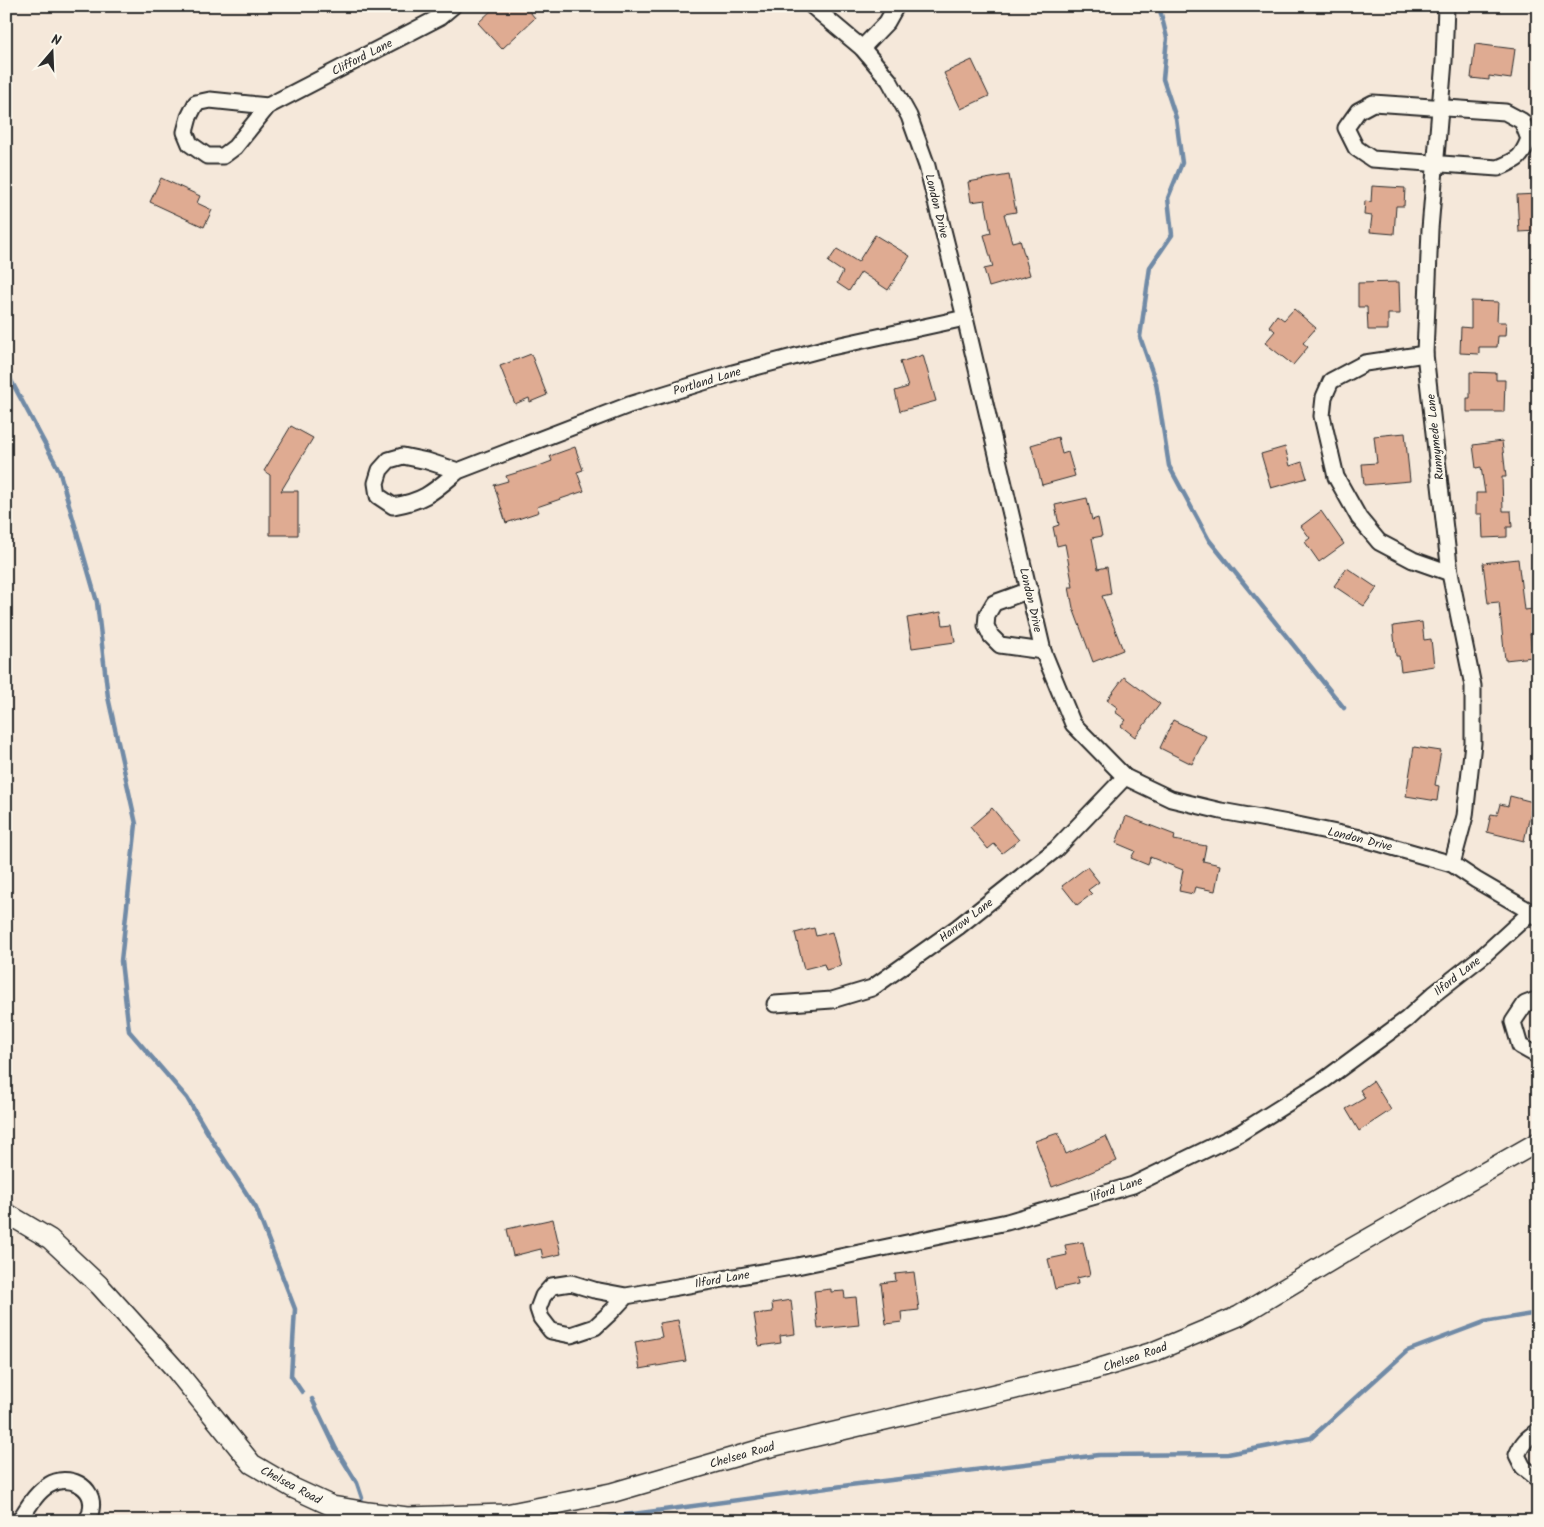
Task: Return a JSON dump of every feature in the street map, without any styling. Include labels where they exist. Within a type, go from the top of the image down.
[{"type":"street","name":"Clifford Lane","points":[[268,106],[210,100],[196,103],[188,117],[185,132],[190,144],[207,156],[223,156],[235,147],[268,106],[440,17],[453,6]]},
{"type":"street","name":"London Drive","points":[[812,6],[862,48],[889,80],[909,116],[927,166],[965,318],[1043,651],[1073,724],[1125,777],[1171,799],[1221,811],[1361,838],[1452,864],[1534,915]]},
{"type":"street","points":[[862,48],[887,22],[896,6]]},
{"type":"street","name":"Runnymede Lane","points":[[1446,6],[1444,60],[1430,229],[1425,354],[1450,573],[1473,686],[1472,744],[1465,816],[1452,864]]},
{"type":"street","points":[[1373,103],[1440,108],[1505,112],[1522,122],[1529,139],[1524,152],[1515,161],[1498,168],[1372,159],[1356,148],[1346,128],[1358,111],[1373,103]]},
{"type":"street","name":"Portland Lane","points":[[458,471],[403,456],[389,460],[380,470],[376,483],[378,496],[393,506],[408,504],[428,496],[458,471],[629,405],[827,348],[965,318]]},
{"type":"street","points":[[1425,354],[1365,363],[1331,381],[1324,397],[1322,416],[1336,477],[1359,518],[1379,542],[1413,560],[1450,573]]},
{"type":"street","points":[[1030,590],[994,603],[987,615],[986,626],[990,636],[1000,645],[1043,651]]},
{"type":"street","name":"Harrow Lane","points":[[775,1004],[832,1000],[872,988],[958,927],[1056,849],[1125,777]]},
{"type":"street","name":"Ilford Lane","points":[[626,1296],[595,1327],[572,1335],[551,1331],[541,1318],[538,1308],[543,1296],[552,1286],[571,1283],[594,1290],[626,1296],[798,1266],[1007,1222],[1133,1185],[1240,1133],[1323,1081],[1407,1019],[1434,994],[1534,915]]},
{"type":"street","points":[[1538,998],[1525,1004],[1513,1022],[1520,1046],[1538,1056]]},
{"type":"street","name":"Chelsea Road","points":[[6,1214],[50,1239],[99,1286],[175,1369],[252,1464],[293,1488],[332,1506],[408,1519],[506,1514],[611,1493],[758,1450],[1088,1372],[1153,1352],[1239,1316],[1345,1252],[1538,1142]]},
{"type":"street","points":[[1538,1431],[1521,1445],[1517,1455],[1523,1467],[1538,1479]]},
{"type":"street","points":[[19,1521],[42,1489],[51,1483],[68,1480],[82,1485],[90,1494],[91,1510],[86,1521]]},
{"type":"building","points":[[496,6],[525,6],[535,18],[502,49],[478,23]]},
{"type":"building","points":[[1475,44],[1515,49],[1511,79],[1489,76],[1489,80],[1471,78]]},
{"type":"building","points":[[972,60],[989,96],[961,109],[944,73]]},
{"type":"building","points":[[1009,175],[1016,212],[1004,214],[1012,242],[1020,240],[1030,275],[989,287],[984,269],[993,267],[984,235],[991,233],[985,200],[971,202],[968,182]]},
{"type":"building","points":[[161,178],[200,196],[197,203],[212,210],[204,227],[150,202]]},
{"type":"building","points":[[1372,186],[1405,188],[1404,206],[1396,206],[1394,234],[1370,232],[1372,216],[1364,215],[1365,201],[1371,202]]},
{"type":"building","points":[[1538,194],[1538,231],[1519,232],[1517,195]]},
{"type":"building","points":[[875,235],[910,256],[888,290],[861,272],[849,291],[837,283],[843,272],[828,262],[837,249],[858,262]]},
{"type":"building","points":[[1399,282],[1400,314],[1388,314],[1388,330],[1368,330],[1367,307],[1358,307],[1358,283]]},
{"type":"building","points":[[1471,301],[1498,302],[1497,322],[1506,322],[1505,336],[1498,336],[1497,347],[1479,347],[1479,354],[1460,353],[1461,327],[1471,328]]},
{"type":"building","points":[[1294,309],[1316,328],[1303,343],[1308,347],[1293,365],[1265,343],[1275,331],[1269,326],[1277,315],[1284,320]]},
{"type":"building","points":[[531,354],[547,395],[530,402],[529,398],[515,404],[500,366]]},
{"type":"building","points":[[923,355],[936,401],[900,411],[895,391],[908,387],[900,362]]},
{"type":"building","points":[[1470,372],[1496,373],[1496,380],[1505,380],[1504,412],[1467,412],[1467,398],[1470,398]]},
{"type":"building","points":[[291,426],[313,438],[281,491],[298,491],[298,535],[270,535],[270,475],[264,471]]},
{"type":"building","points":[[1405,433],[1410,481],[1364,485],[1362,464],[1377,463],[1374,436]]},
{"type":"building","points":[[1058,437],[1062,454],[1068,452],[1075,476],[1042,485],[1031,445]]},
{"type":"building","points":[[1502,441],[1506,477],[1502,477],[1503,511],[1511,511],[1512,527],[1507,527],[1507,537],[1483,538],[1482,514],[1476,514],[1476,493],[1485,493],[1481,467],[1476,468],[1473,445]]},
{"type":"building","points":[[575,447],[583,470],[577,472],[584,491],[537,507],[539,512],[506,523],[494,485],[508,481],[506,476],[552,461],[550,456]]},
{"type":"building","points":[[1285,447],[1290,466],[1302,462],[1307,478],[1271,488],[1261,454]]},
{"type":"building","points":[[1087,498],[1092,520],[1098,518],[1102,536],[1092,538],[1098,569],[1107,567],[1111,594],[1102,596],[1123,650],[1093,662],[1073,608],[1069,587],[1073,587],[1065,544],[1057,546],[1053,527],[1059,525],[1055,505]]},
{"type":"building","points":[[1321,511],[1344,544],[1319,562],[1305,542],[1310,538],[1301,526]]},
{"type":"building","points":[[1518,559],[1524,610],[1534,609],[1536,634],[1530,634],[1533,657],[1505,660],[1499,602],[1488,603],[1483,563]]},
{"type":"building","points":[[1347,568],[1377,588],[1364,606],[1334,586]]},
{"type":"building","points":[[941,612],[943,625],[952,624],[955,642],[912,648],[907,618]]},
{"type":"building","points":[[1422,622],[1424,640],[1431,639],[1434,666],[1401,671],[1399,656],[1396,656],[1393,626]]},
{"type":"building","points":[[1124,677],[1160,704],[1135,737],[1121,726],[1126,720],[1115,712],[1118,708],[1107,700]]},
{"type":"building","points":[[1173,720],[1206,736],[1192,764],[1160,748]]},
{"type":"building","points":[[1414,747],[1441,751],[1435,785],[1439,786],[1437,801],[1406,796]]},
{"type":"building","points":[[1510,796],[1533,802],[1524,841],[1487,832],[1491,814],[1497,815],[1500,804],[1508,806]]},
{"type":"building","points":[[992,808],[1019,840],[1002,853],[994,844],[988,849],[970,827]]},
{"type":"building","points":[[1126,816],[1175,835],[1174,840],[1206,846],[1203,861],[1220,865],[1215,891],[1195,887],[1193,894],[1179,891],[1183,870],[1150,857],[1148,865],[1131,858],[1135,851],[1116,843]]},
{"type":"building","points":[[1087,867],[1099,882],[1088,890],[1092,894],[1077,905],[1062,886]]},
{"type":"building","points":[[814,928],[816,936],[832,932],[841,966],[826,970],[824,964],[804,969],[795,933]]},
{"type":"building","points":[[1373,1081],[1391,1110],[1359,1131],[1346,1109],[1365,1098],[1360,1090]]},
{"type":"building","points":[[1058,1133],[1066,1154],[1106,1136],[1117,1161],[1052,1187],[1035,1141]]},
{"type":"building","points":[[553,1219],[561,1254],[543,1258],[541,1249],[513,1256],[507,1229]]},
{"type":"building","points":[[1083,1242],[1090,1275],[1077,1278],[1078,1284],[1055,1289],[1048,1259],[1067,1255],[1065,1245]]},
{"type":"building","points":[[914,1272],[919,1310],[901,1312],[902,1322],[886,1324],[881,1283],[896,1281],[895,1274]]},
{"type":"building","points":[[831,1289],[831,1292],[844,1291],[845,1298],[856,1297],[859,1325],[818,1329],[814,1291]]},
{"type":"building","points":[[791,1300],[795,1334],[780,1336],[781,1343],[759,1346],[754,1314],[773,1312],[772,1303]]},
{"type":"building","points":[[678,1320],[686,1361],[640,1369],[635,1342],[662,1337],[659,1323]]},
{"type":"waterway","points":[[1159,6],[1167,38],[1163,79],[1176,118],[1182,163],[1168,198],[1172,235],[1150,267],[1140,337],[1156,383],[1169,466],[1209,540],[1344,708]]},
{"type":"waterway","points":[[6,371],[59,470],[97,602],[108,697],[136,824],[121,961],[129,1031],[187,1098],[256,1208],[295,1309],[291,1376],[302,1392]]},
{"type":"waterway","points":[[598,1521],[618,1516],[850,1485],[1099,1455],[1228,1454],[1311,1438],[1407,1351],[1484,1322],[1538,1313]]},
{"type":"waterway","points":[[312,1399],[336,1449],[357,1483],[362,1498]]}]
